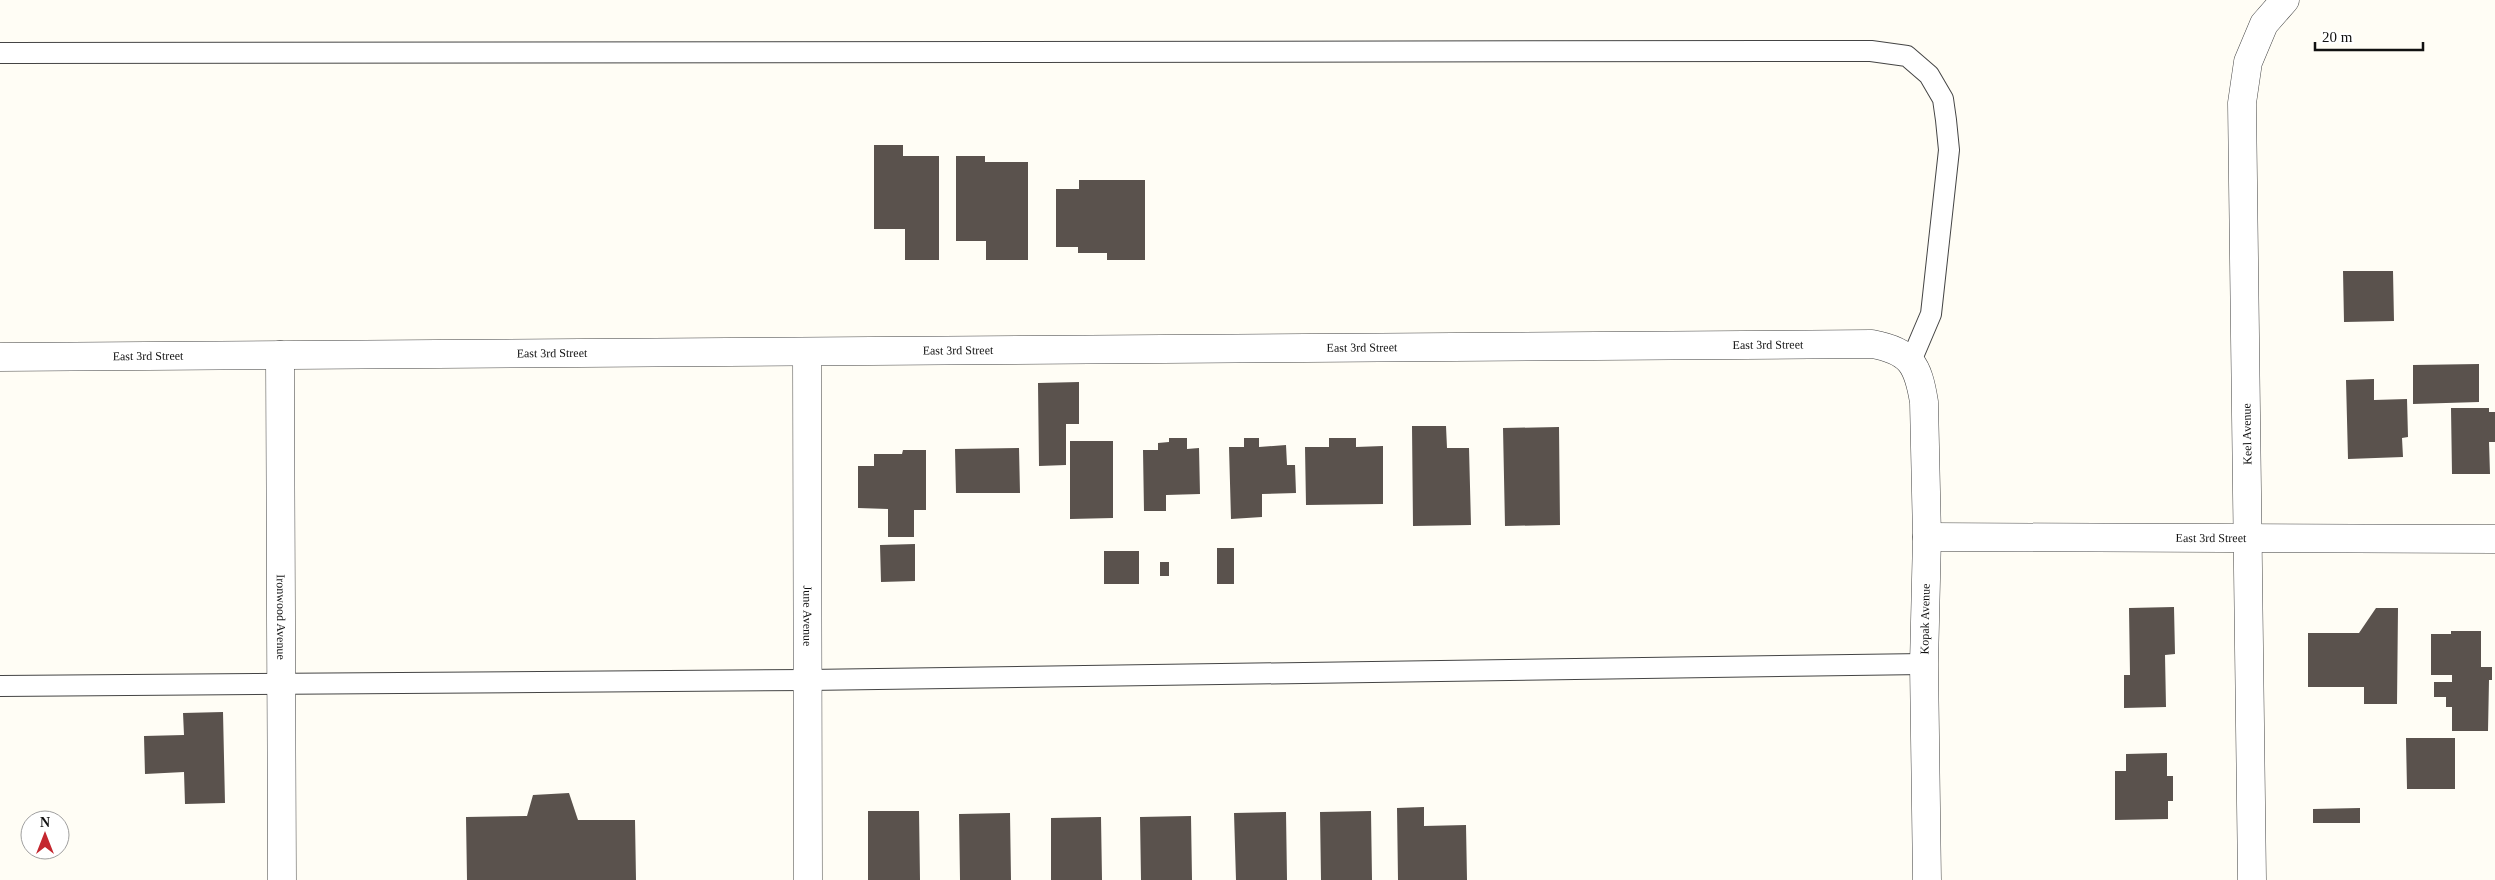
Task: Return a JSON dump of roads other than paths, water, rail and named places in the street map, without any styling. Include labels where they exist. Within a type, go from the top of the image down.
[{"type":"street","name":"Keel Avenue","points":[[2252,880],[2242,103],[2248,62],[2264,24],[2285,0]]},
{"type":"street","name":"East 3rd Street","points":[[0,358],[1872,344],[1894,348],[1911,361]]},
{"type":"street","name":"June Avenue","points":[[808,352],[808,880]]},
{"type":"street","name":"Ironwood Avenue","points":[[280,355],[283,684],[282,880]]},
{"type":"street","name":"Kopak Avenue","points":[[1911,361],[1920,380],[1924,402],[1926,536],[1924,664],[1927,880]]},
{"type":"street","name":"East 3rd Street","points":[[1926,536],[2495,538]]},
{"type":"lane","points":[[0,53],[1871,51],[1906,56],[1928,75],[1943,99],[1949,150],[1931,314],[1911,361]]},
{"type":"lane","points":[[0,686],[808,680],[1924,664]]}]
